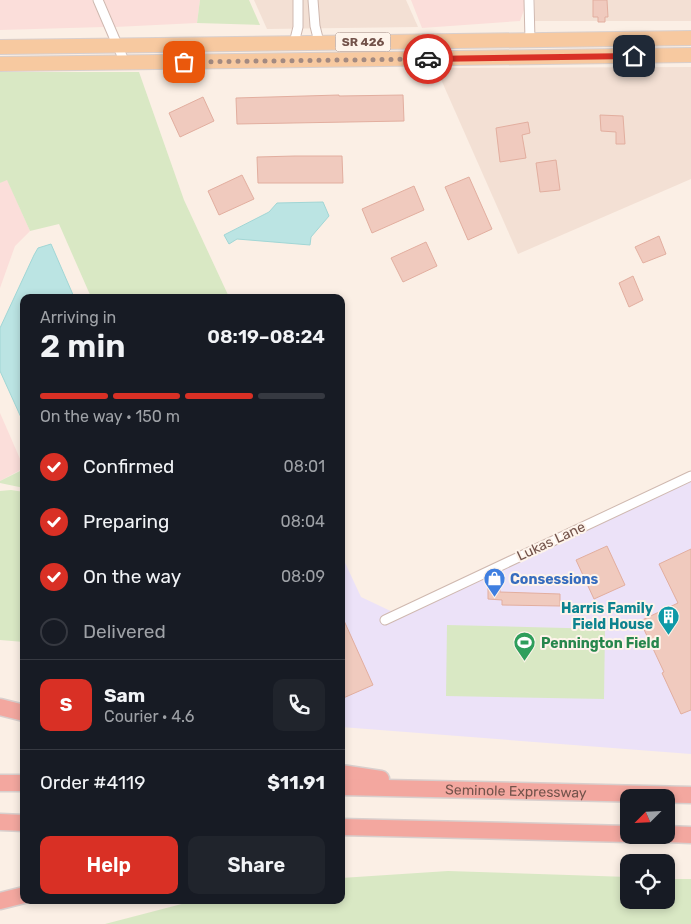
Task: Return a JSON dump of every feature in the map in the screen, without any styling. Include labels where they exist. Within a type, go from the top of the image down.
[{"type":"highway","points":[[0,707],[20,712]]},
{"type":"highway","points":[[345,774],[435,788]]},
{"type":"highway","points":[[0,783],[20,783]]},
{"type":"highway","name":"Seminole Expressway","points":[[345,787],[691,796]]},
{"type":"highway","points":[[0,822],[20,823]]},
{"type":"highway","points":[[345,828],[620,834]]},
{"type":"highway","points":[[675,834],[691,835]]},
{"type":"highway","points":[[0,901],[20,896]]},
{"type":"main road","name":"SR 426","points":[[0,47],[691,38]]},
{"type":"main road","points":[[418,59],[431,50],[459,41]]},
{"type":"main road","name":"SR 426","points":[[0,64],[691,55]]},
{"type":"street","points":[[98,0],[125,62]]},
{"type":"street","points":[[294,43],[298,27],[298,0]]},
{"type":"street","points":[[313,0],[315,26],[319,42]]},
{"type":"street","points":[[529,0],[530,40]]},
{"type":"street","name":"Lukas Lane","points":[[385,620],[691,476]]},
{"type":"shaded area","points":[[0,0],[92,0],[104,27],[0,30]]},
{"type":"shaded area","points":[[103,0],[200,0],[197,23],[115,27]]},
{"type":"shaded area","points":[[254,0],[406,0],[418,27],[267,29]]},
{"type":"shaded area","points":[[411,0],[524,0],[524,10],[520,21],[422,28]]},
{"type":"shaded area","points":[[535,0],[691,0],[691,21],[535,21]]},
{"type":"shaded area","points":[[691,67],[691,179],[518,254],[436,68]]},
{"type":"shaded area","points":[[7,179],[30,231],[15,246],[0,288],[0,183]]},
{"type":"shaded area","points":[[0,413],[20,459],[20,470],[0,481]]},
{"type":"shaded area","points":[[691,476],[691,754],[345,727],[345,563],[361,597],[397,614]]},
{"type":"green space","points":[[200,0],[249,0],[260,25],[197,23]]},
{"type":"green space","points":[[0,72],[139,72],[184,200],[228,294],[90,294],[59,224],[30,231],[7,180],[0,183]]},
{"type":"green space","points":[[20,471],[20,487],[0,483],[0,481]]},
{"type":"green space","points":[[0,491],[20,491],[20,642],[0,640]]},
{"type":"green space","name":"Pennington Field","points":[[447,625],[605,629],[604,699],[446,696]]},
{"type":"green space","points":[[448,871],[620,877],[620,909],[675,909],[675,879],[691,879],[691,924],[105,924],[182,904],[345,904],[345,878]]},
{"type":"water","points":[[323,202],[329,216],[311,237],[310,245],[237,239],[229,244],[224,235],[269,212],[277,203]]},
{"type":"water","points":[[51,244],[73,294],[20,294],[20,415],[0,371],[0,328],[38,248]]},
{"type":"building","points":[[593,0],[607,0],[608,17],[605,17],[605,22],[598,22],[598,17],[593,17]]},
{"type":"building","points":[[403,95],[404,121],[237,124],[236,98]]},
{"type":"building","points":[[203,97],[214,121],[180,137],[169,113]]},
{"type":"building","points":[[600,115],[623,116],[625,144],[616,144],[616,132],[601,131]]},
{"type":"building","points":[[528,122],[530,133],[522,135],[526,158],[500,162],[496,128]]},
{"type":"building","points":[[342,156],[343,183],[258,183],[257,157]]},
{"type":"building","points":[[556,160],[560,190],[540,192],[536,163]]},
{"type":"building","points":[[242,175],[254,199],[219,215],[208,191]]},
{"type":"building","points":[[469,177],[492,229],[468,240],[445,187]]},
{"type":"building","points":[[414,186],[424,210],[372,233],[362,209]]},
{"type":"building","points":[[659,236],[666,254],[643,263],[635,247]]},
{"type":"building","points":[[426,242],[437,266],[403,282],[391,258]]},
{"type":"building","points":[[633,276],[643,300],[629,307],[619,283]]},
{"type":"building","points":[[607,546],[625,585],[594,599],[576,560]]},
{"type":"building","points":[[691,549],[691,710],[681,714],[640,621],[678,603],[659,564]]},
{"type":"building","points":[[488,583],[500,583],[500,592],[560,594],[560,606],[502,605],[502,600],[488,599]]},
{"type":"building","points":[[345,623],[373,685],[345,697]]},
{"type":"way so far","points":[[184,62],[428,59]]},
{"type":"place","name":"Consessions","points":[[494,598]]},
{"type":"place","name":"Harris Family Field House","points":[[669,635]]},
{"type":"place","name":"Pennington Field","points":[[525,662]]},
{"type":"route","points":[[428,59],[634,56]]}]
